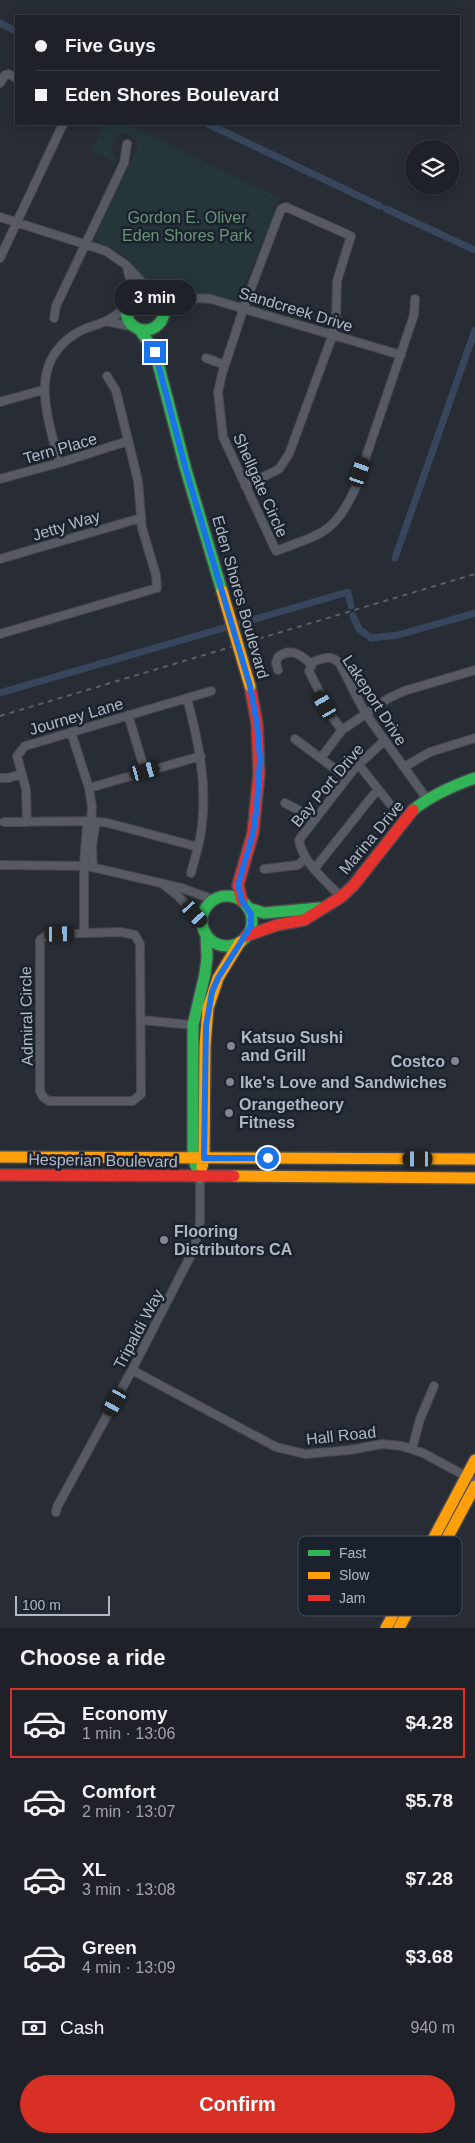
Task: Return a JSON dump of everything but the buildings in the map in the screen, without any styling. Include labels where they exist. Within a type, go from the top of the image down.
[{"type":"street","points":[[0,83],[8,74],[15,78]]},
{"type":"street","points":[[0,258],[63,125]]},
{"type":"street","points":[[54,318],[56,306],[124,163],[127,144]]},
{"type":"street","name":"Shellgate Circle","points":[[333,334],[336,318],[337,281],[351,236],[286,207],[281,209],[277,218],[244,307],[218,392],[223,437],[276,551],[329,528],[346,508],[355,489],[401,355]]},
{"type":"street","points":[[0,216],[106,251],[126,265],[162,303],[161,320]]},
{"type":"street","points":[[126,265],[131,284],[127,319],[137,328]]},
{"type":"street","points":[[59,463],[43,390],[52,360],[66,341],[88,326],[106,321],[140,292],[155,296]]},
{"type":"street","name":"Sandcreek Drive","points":[[155,296],[183,300],[199,297],[211,299],[244,307],[401,355]]},
{"type":"street","points":[[401,355],[414,315],[415,299]]},
{"type":"street","points":[[106,321],[150,329],[183,300]]},
{"type":"street","name":"Eden Shores Boulevard","points":[[155,352],[161,320]]},
{"type":"street","name":"Eden Shores Boulevard","points":[[137,328],[155,352],[186,470],[250,686],[257,724],[259,774],[253,833],[238,885]]},
{"type":"street","points":[[245,486],[279,469],[289,454],[333,334]]},
{"type":"street","points":[[206,358],[225,365]]},
{"type":"street","points":[[0,634],[157,588],[156,575],[141,518],[138,481],[116,391],[108,376]]},
{"type":"street","points":[[0,402],[43,390]]},
{"type":"street","name":"Tern Place","points":[[0,479],[128,441]]},
{"type":"street","name":"Jetty Way","points":[[0,560],[141,518]]},
{"type":"street","points":[[278,670],[276,663],[278,657],[292,652],[298,654],[311,664],[308,671],[313,683],[332,717],[342,730]]},
{"type":"street","name":"Lakeport Drive","points":[[311,664],[328,657],[337,661],[365,713],[427,799]]},
{"type":"street","points":[[321,758],[342,730],[389,698],[404,691],[475,670]]},
{"type":"street","name":"Journey Lane","points":[[27,822],[26,788],[18,756],[25,746],[211,691]]},
{"type":"street","points":[[186,698],[201,756],[202,823],[191,873]]},
{"type":"street","points":[[128,715],[145,771]]},
{"type":"street","points":[[71,732],[89,788],[92,807],[91,821],[95,827],[88,866],[84,933]]},
{"type":"street","points":[[404,767],[430,752],[475,738]]},
{"type":"street","points":[[295,739],[347,778]]},
{"type":"street","name":"Bay Port Drive","points":[[306,858],[300,849],[299,840],[358,764],[384,740]]},
{"type":"street","points":[[89,788],[201,756]]},
{"type":"street","points":[[358,764],[390,804]]},
{"type":"street","points":[[0,778],[9,778],[21,774]]},
{"type":"street","name":"Marina Drive","points":[[243,939],[278,926],[304,920],[340,897],[353,886],[411,812],[427,799],[445,789],[475,778]]},
{"type":"street","points":[[315,868],[378,789]]},
{"type":"street","points":[[285,803],[315,819]]},
{"type":"street","points":[[4,822],[91,821],[108,823],[198,847]]},
{"type":"street","points":[[264,869],[298,866],[306,858],[340,897]]},
{"type":"street","points":[[0,865],[88,866],[218,898],[230,896],[245,904]]},
{"type":"street","points":[[161,883],[178,896],[202,922],[206,934],[207,958],[193,1025],[200,1177]]},
{"type":"street","points":[[198,1158],[206,1026],[212,992],[225,965],[252,922],[238,885],[205,909],[202,922]]},
{"type":"street","name":"Marina Drive","points":[[245,904],[264,914],[321,908]]},
{"type":"street","name":"Admiral Circle","points":[[84,933],[130,933],[139,940],[141,948],[142,1089],[137,1099],[130,1101],[57,1102],[43,1097],[40,1091],[40,940],[48,934],[84,933]]},
{"type":"street","points":[[206,934],[215,943],[223,945],[232,945],[243,939]]},
{"type":"street","points":[[141,1020],[206,1026]]},
{"type":"street","name":"Hesperian Boulevard","points":[[0,1158],[475,1159]]},
{"type":"street","name":"Hesperian Boulevard","points":[[0,1175],[475,1178]]},
{"type":"street","name":"Tripaldi Way","points":[[56,1512],[194,1249],[200,1222],[200,1177]]},
{"type":"street","name":"Hall Road","points":[[132,1370],[276,1447],[305,1454],[350,1450],[382,1444],[412,1449],[470,1479]]},
{"type":"street","points":[[412,1449],[420,1419],[434,1386]]},
{"type":"street","points":[[438,1536],[470,1479],[475,1460]]},
{"type":"street","points":[[448,1536],[475,1486]]},
{"type":"street","points":[[386,1628],[393,1616]]},
{"type":"street","points":[[399,1628],[405,1616]]},
{"type":"green space","name":"Gordon E. Oliver Eden Shores Park","points":[[104,125],[129,125],[282,199],[274,204],[272,219],[238,299],[212,294],[171,295],[159,292],[153,289],[124,255],[97,241],[96,233],[137,149],[137,143],[134,138],[124,133],[116,136],[111,146],[116,163],[91,151]]},
{"type":"waterway","points":[[0,23],[15,30]]},
{"type":"waterway","points":[[210,125],[380,206]]},
{"type":"waterway","points":[[386,209],[475,250]]},
{"type":"waterway","points":[[395,558],[475,330]]},
{"type":"waterway","points":[[0,693],[348,592],[351,606]]},
{"type":"waterway","points":[[353,616],[359,629],[371,638],[398,635],[475,613]]},
{"type":"railway","points":[[0,716],[475,574]]},
{"type":"traffic: fast","points":[[145,292],[152,293],[158,298],[163,304],[164,311],[163,318],[158,324],[152,329],[145,330],[138,329],[132,324],[127,318],[126,311],[127,304],[132,298],[138,293],[145,292]]},
{"type":"traffic: fast","points":[[140,330],[155,352],[186,470],[222,591]]},
{"type":"traffic: fast","points":[[413,810],[443,791],[475,778]]},
{"type":"traffic: fast","points":[[227,896],[241,900],[248,907],[252,921],[248,935],[241,942],[227,946],[213,942],[206,935],[202,921],[206,907],[213,900],[227,896]]},
{"type":"traffic: fast","points":[[248,908],[264,913],[319,908]]},
{"type":"traffic: fast","points":[[200,1177],[193,1158],[193,1025],[205,974],[207,958],[206,934]]},
{"type":"traffic: slow","points":[[222,591],[250,686]]},
{"type":"traffic: slow","points":[[202,1167],[204,1158],[205,1045],[208,1008],[218,978],[240,942]]},
{"type":"traffic: slow","points":[[0,1157],[475,1159]]},
{"type":"traffic: slow","points":[[234,1176],[475,1178]]},
{"type":"traffic: slow","points":[[435,1536],[475,1460]]},
{"type":"traffic: slow","points":[[448,1536],[475,1486]]},
{"type":"traffic: slow","points":[[386,1628],[392,1616]]},
{"type":"traffic: slow","points":[[399,1628],[405,1616]]},
{"type":"traffic: jam","points":[[242,901],[238,885],[253,833],[259,773],[257,724],[250,686]]},
{"type":"traffic: jam","points":[[246,936],[277,925],[304,920],[341,897],[353,886],[413,810]]},
{"type":"traffic: jam","points":[[0,1175],[234,1176]]},
{"type":"place","name":"Katsuo Sushi and Grill","points":[[231,1046]]},
{"type":"place","name":"Costco","points":[[455,1061]]},
{"type":"place","name":"Ike's Love and Sandwiches","points":[[230,1082]]},
{"type":"place","name":"Orangetheory Fitness","points":[[229,1113]]},
{"type":"place","name":"Flooring Distributors CA","points":[[164,1240]]},
{"type":"route","points":[[155,352],[186,470],[250,686],[255,709],[260,759],[253,833],[238,885],[242,901],[251,914],[251,926],[218,978],[208,1008],[205,1045],[204,1158],[268,1158]]}]
